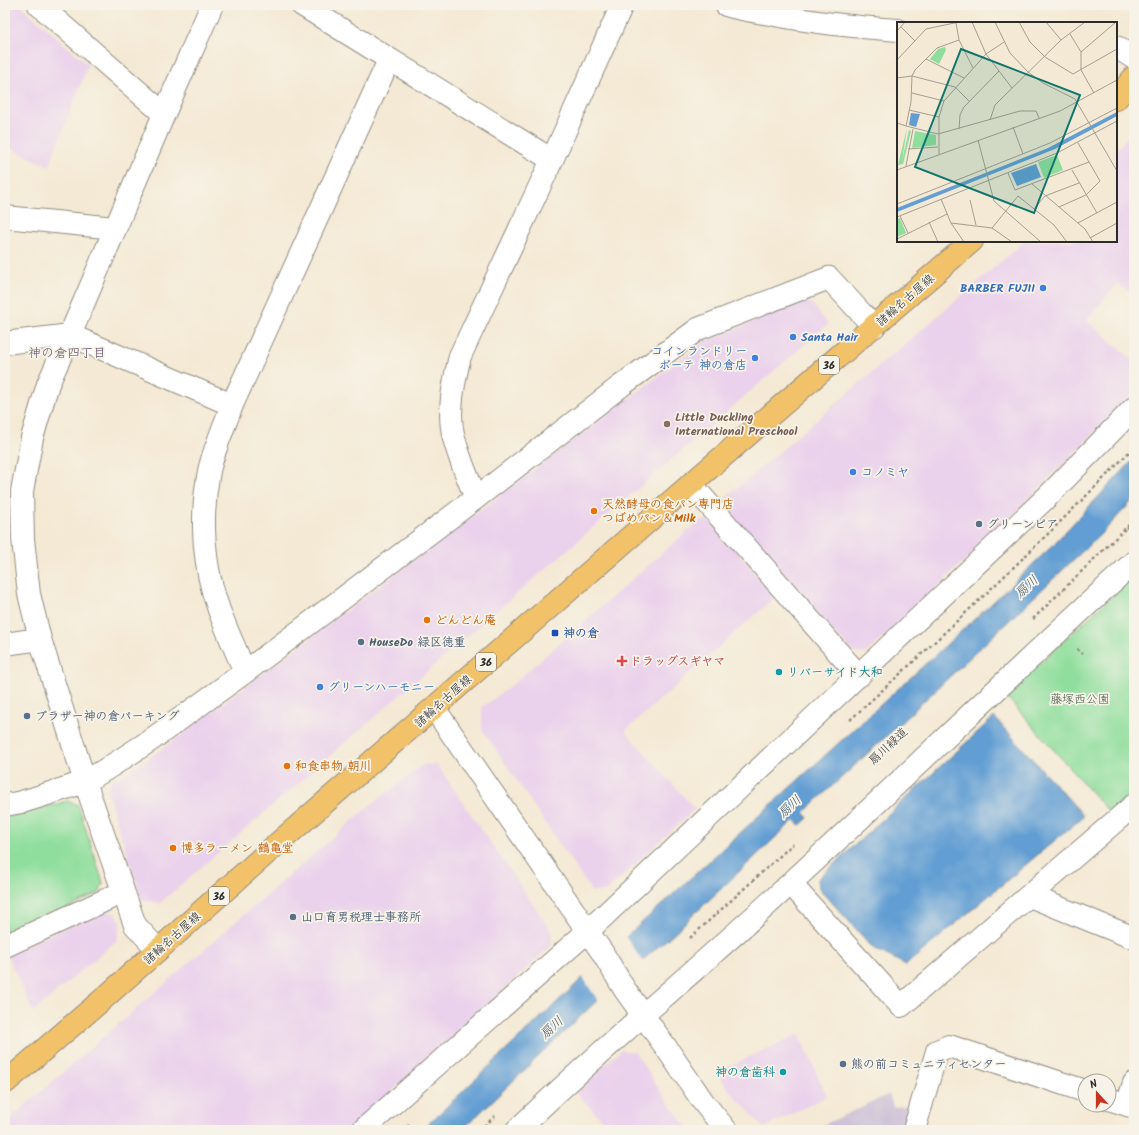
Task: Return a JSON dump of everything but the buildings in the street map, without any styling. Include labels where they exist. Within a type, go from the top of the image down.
[{"type":"main road","points":[[1117,98],[1134,78]]},
{"type":"main road","name":"諸輪名古屋線","points":[[5,1084],[268,852],[690,484],[971,242]]},
{"type":"street","points":[[39,5],[164,114]]},
{"type":"street","points":[[158,950],[135,925],[85,782],[40,639],[29,594],[23,539],[14,492],[48,384],[212,5]]},
{"type":"street","points":[[302,5],[552,160]]},
{"type":"street","points":[[476,498],[454,437],[451,409],[453,384],[460,356],[552,160],[622,5]]},
{"type":"street","points":[[726,5],[739,9],[796,19],[852,27],[897,30]]},
{"type":"street","points":[[1117,48],[1134,58]]},
{"type":"street","points":[[245,672],[218,609],[210,581],[205,554],[204,511],[209,471],[232,405],[389,60]]},
{"type":"street","points":[[5,217],[116,228]]},
{"type":"street","points":[[5,805],[22,802],[85,782],[148,742],[245,672],[476,498],[622,385],[698,329],[829,278],[874,327]]},
{"type":"street","points":[[5,343],[70,335],[232,405]]},
{"type":"street","points":[[363,1130],[588,932],[1047,497],[1134,408]]},
{"type":"street","points":[[690,484],[859,676]]},
{"type":"street","points":[[517,1130],[643,1015],[791,884],[1058,631],[1134,562]]},
{"type":"street","points":[[5,644],[40,639]]},
{"type":"street","points":[[434,708],[602,952],[625,990],[704,1103],[726,1130]]},
{"type":"street","points":[[791,884],[901,1006],[1134,805]]},
{"type":"street","points":[[5,946],[123,892]]},
{"type":"street","points":[[1030,896],[1134,938]]},
{"type":"street","points":[[914,1130],[938,1051],[949,1046],[1077,1088]]},
{"type":"street","points":[[1123,1104],[1134,1083]]},
{"type":"path","points":[[1030,622],[1134,520]]},
{"type":"path","points":[[1127,527],[1134,534]]},
{"type":"path","points":[[685,943],[796,842]]},
{"type":"shaded area","points":[[5,5],[20,5],[88,65],[49,166],[5,146]]},
{"type":"shaded area","points":[[1134,129],[1134,296],[1118,283],[1086,320],[1134,361],[1134,392],[1012,516],[865,654],[853,653],[725,510],[727,497],[1024,242],[1117,242],[1117,150]]},
{"type":"shaded area","points":[[808,299],[828,324],[160,903],[142,899],[107,791],[111,781],[165,747],[704,342]]},
{"type":"shaded area","points":[[699,521],[710,521],[776,596],[625,731],[695,809],[605,892],[592,892],[482,729],[482,707],[512,685]]},
{"type":"shaded area","points":[[424,764],[437,765],[552,932],[551,946],[349,1130],[5,1130],[5,1123],[361,813]]},
{"type":"shaded area","points":[[103,910],[115,913],[121,921],[117,940],[33,1012],[7,954]]},
{"type":"shaded area","points":[[799,1034],[827,1096],[764,1128],[730,1091],[717,1072]]},
{"type":"shaded area","points":[[621,1050],[635,1052],[670,1105],[690,1130],[612,1130],[575,1092]]},
{"type":"shaded area","points":[[889,1094],[893,1107],[910,1106],[903,1130],[813,1130]]},
{"type":"green space","name":"藤塚西公園","points":[[1134,576],[1134,790],[1109,812],[1005,695]]},
{"type":"green space","points":[[67,801],[78,805],[103,883],[99,893],[5,938],[5,817]]},
{"type":"water","name":"扇川","points":[[1134,459],[1134,499],[1105,530],[804,812],[808,818],[800,825],[794,820],[673,934],[606,992],[462,1130],[422,1130],[626,937],[990,605],[1049,549]]},
{"type":"water","points":[[994,717],[1084,816],[906,965],[873,948],[819,888],[818,879]]},
{"type":"pier","points":[[625,936],[643,962],[598,1001],[582,976]]},
{"type":"place","name":"BARBER FUJII","points":[[1043,288]]},
{"type":"place","name":"Santa Hair","points":[[793,337]]},
{"type":"place","name":"コインランドリー ボーテ 神の倉店","points":[[755,358]]},
{"type":"place","name":"Little Duckling International Preschool","points":[[667,424]]},
{"type":"place","name":"コノミヤ","points":[[853,472]]},
{"type":"place","name":"天然酵母の食パン専門店 つばめパン＆Milk","points":[[594,511]]},
{"type":"place","name":"グリーンピア","points":[[979,524]]},
{"type":"place","name":"どんどん庵","points":[[427,620]]},
{"type":"place","name":"神の倉","points":[[555,633]]},
{"type":"place","name":"HouseDo 緑区徳重","points":[[361,642]]},
{"type":"place","name":"ドラッグスギヤマ","points":[[622,661]]},
{"type":"place","name":"リバーサイド大和","points":[[779,672]]},
{"type":"place","name":"グリーンハーモニー","points":[[320,687]]},
{"type":"place","name":"ブラザー神の倉パーキング","points":[[27,716]]},
{"type":"place","name":"和食串物 朝川","points":[[287,766]]},
{"type":"place","name":"博多ラーメン 鶴亀堂","points":[[173,848]]},
{"type":"place","name":"山口育男税理士事務所","points":[[293,917]]},
{"type":"place","name":"熊の前コミュニティセンター","points":[[843,1064]]},
{"type":"place","name":"神の倉歯科","points":[[783,1072]]},
{"type":"district","name":"神の倉四丁目","points":[[67,352]]}]
